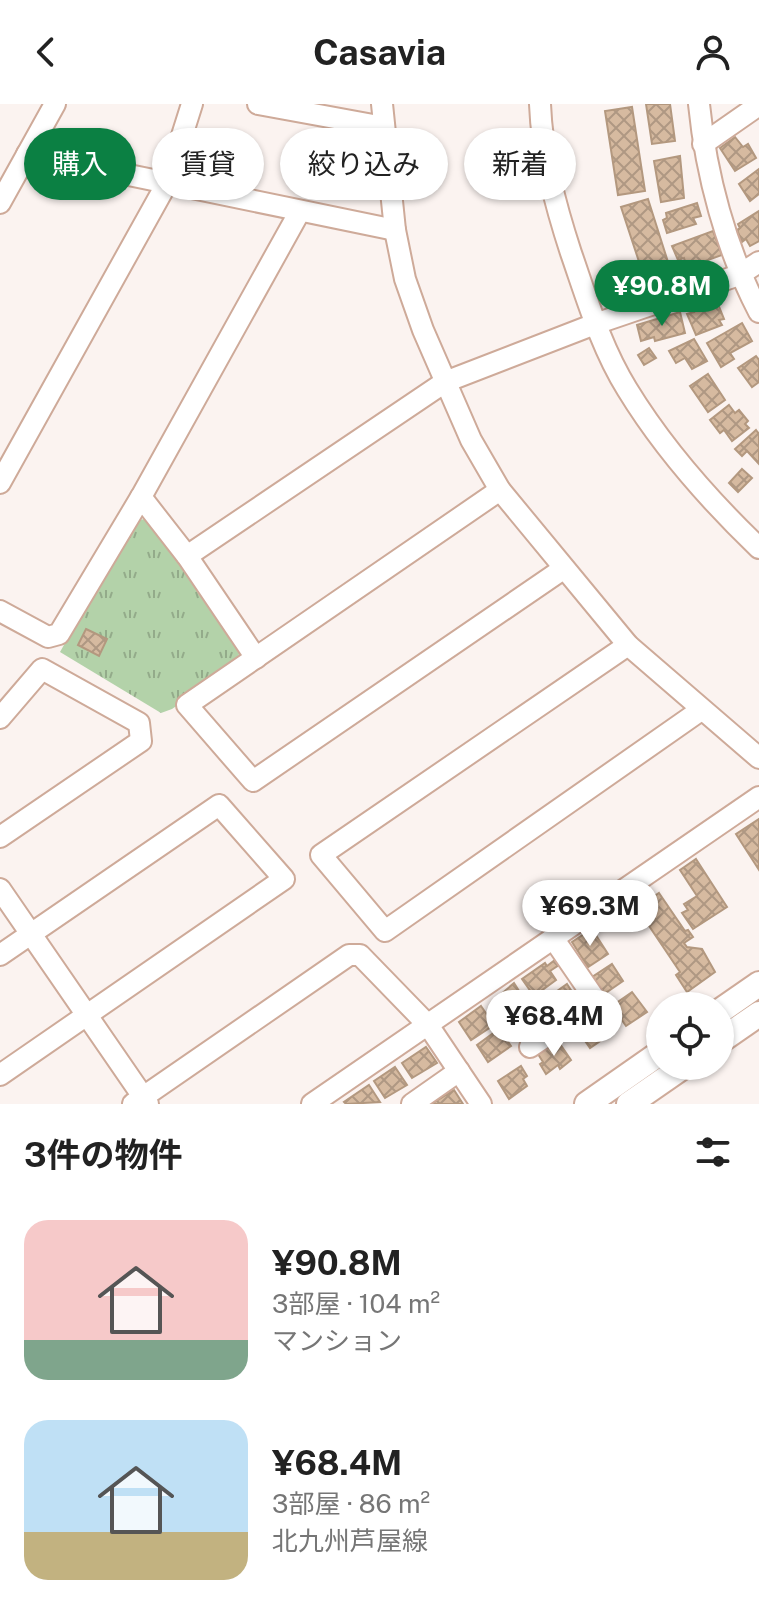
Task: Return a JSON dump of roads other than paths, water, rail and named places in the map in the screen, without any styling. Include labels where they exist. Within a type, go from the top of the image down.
[{"type":"main road","points":[[734,1002],[751,990]]},
{"type":"main road","points":[[734,1033],[758,1018]]},
{"type":"main road","points":[[587,1104],[646,1063]]},
{"type":"main road","points":[[629,1104],[664,1080]]},
{"type":"street","points":[[42,128],[55,104]]},
{"type":"street","points":[[184,128],[192,104]]},
{"type":"street","points":[[258,104],[309,109],[384,127]]},
{"type":"street","points":[[382,104],[395,230],[405,279],[471,440],[500,490],[628,645],[759,758]]},
{"type":"street","points":[[540,104],[542,136],[558,212],[595,324],[626,388],[712,503],[759,548]]},
{"type":"street","points":[[699,104],[703,144],[739,275],[759,312]]},
{"type":"street","points":[[703,144],[759,105]]},
{"type":"street","points":[[0,203],[24,159]]},
{"type":"street","points":[[0,483],[158,200]]},
{"type":"street","points":[[248,200],[395,230]]},
{"type":"street","points":[[0,611],[48,637],[59,634],[141,497],[300,211]]},
{"type":"street","points":[[187,556],[445,382],[595,324],[739,275],[759,262]]},
{"type":"street","points":[[500,490],[187,705],[253,781],[563,569]]},
{"type":"street","points":[[141,497],[187,556],[256,658]]},
{"type":"street","points":[[628,645],[321,855],[385,931],[701,710]]},
{"type":"street","points":[[0,718],[42,669],[139,723],[141,741],[0,837]]},
{"type":"street","points":[[312,1104],[759,797]]},
{"type":"street","points":[[0,955],[219,805],[284,879],[0,1075]]},
{"type":"street","points":[[0,889],[142,1102],[349,955],[360,955],[428,1025],[481,1104]]},
{"type":"street","points":[[530,1047],[597,1002],[553,938]]},
{"type":"street","points":[[751,990],[758,1018]]},
{"type":"street","points":[[412,1104],[459,1071]]}]
